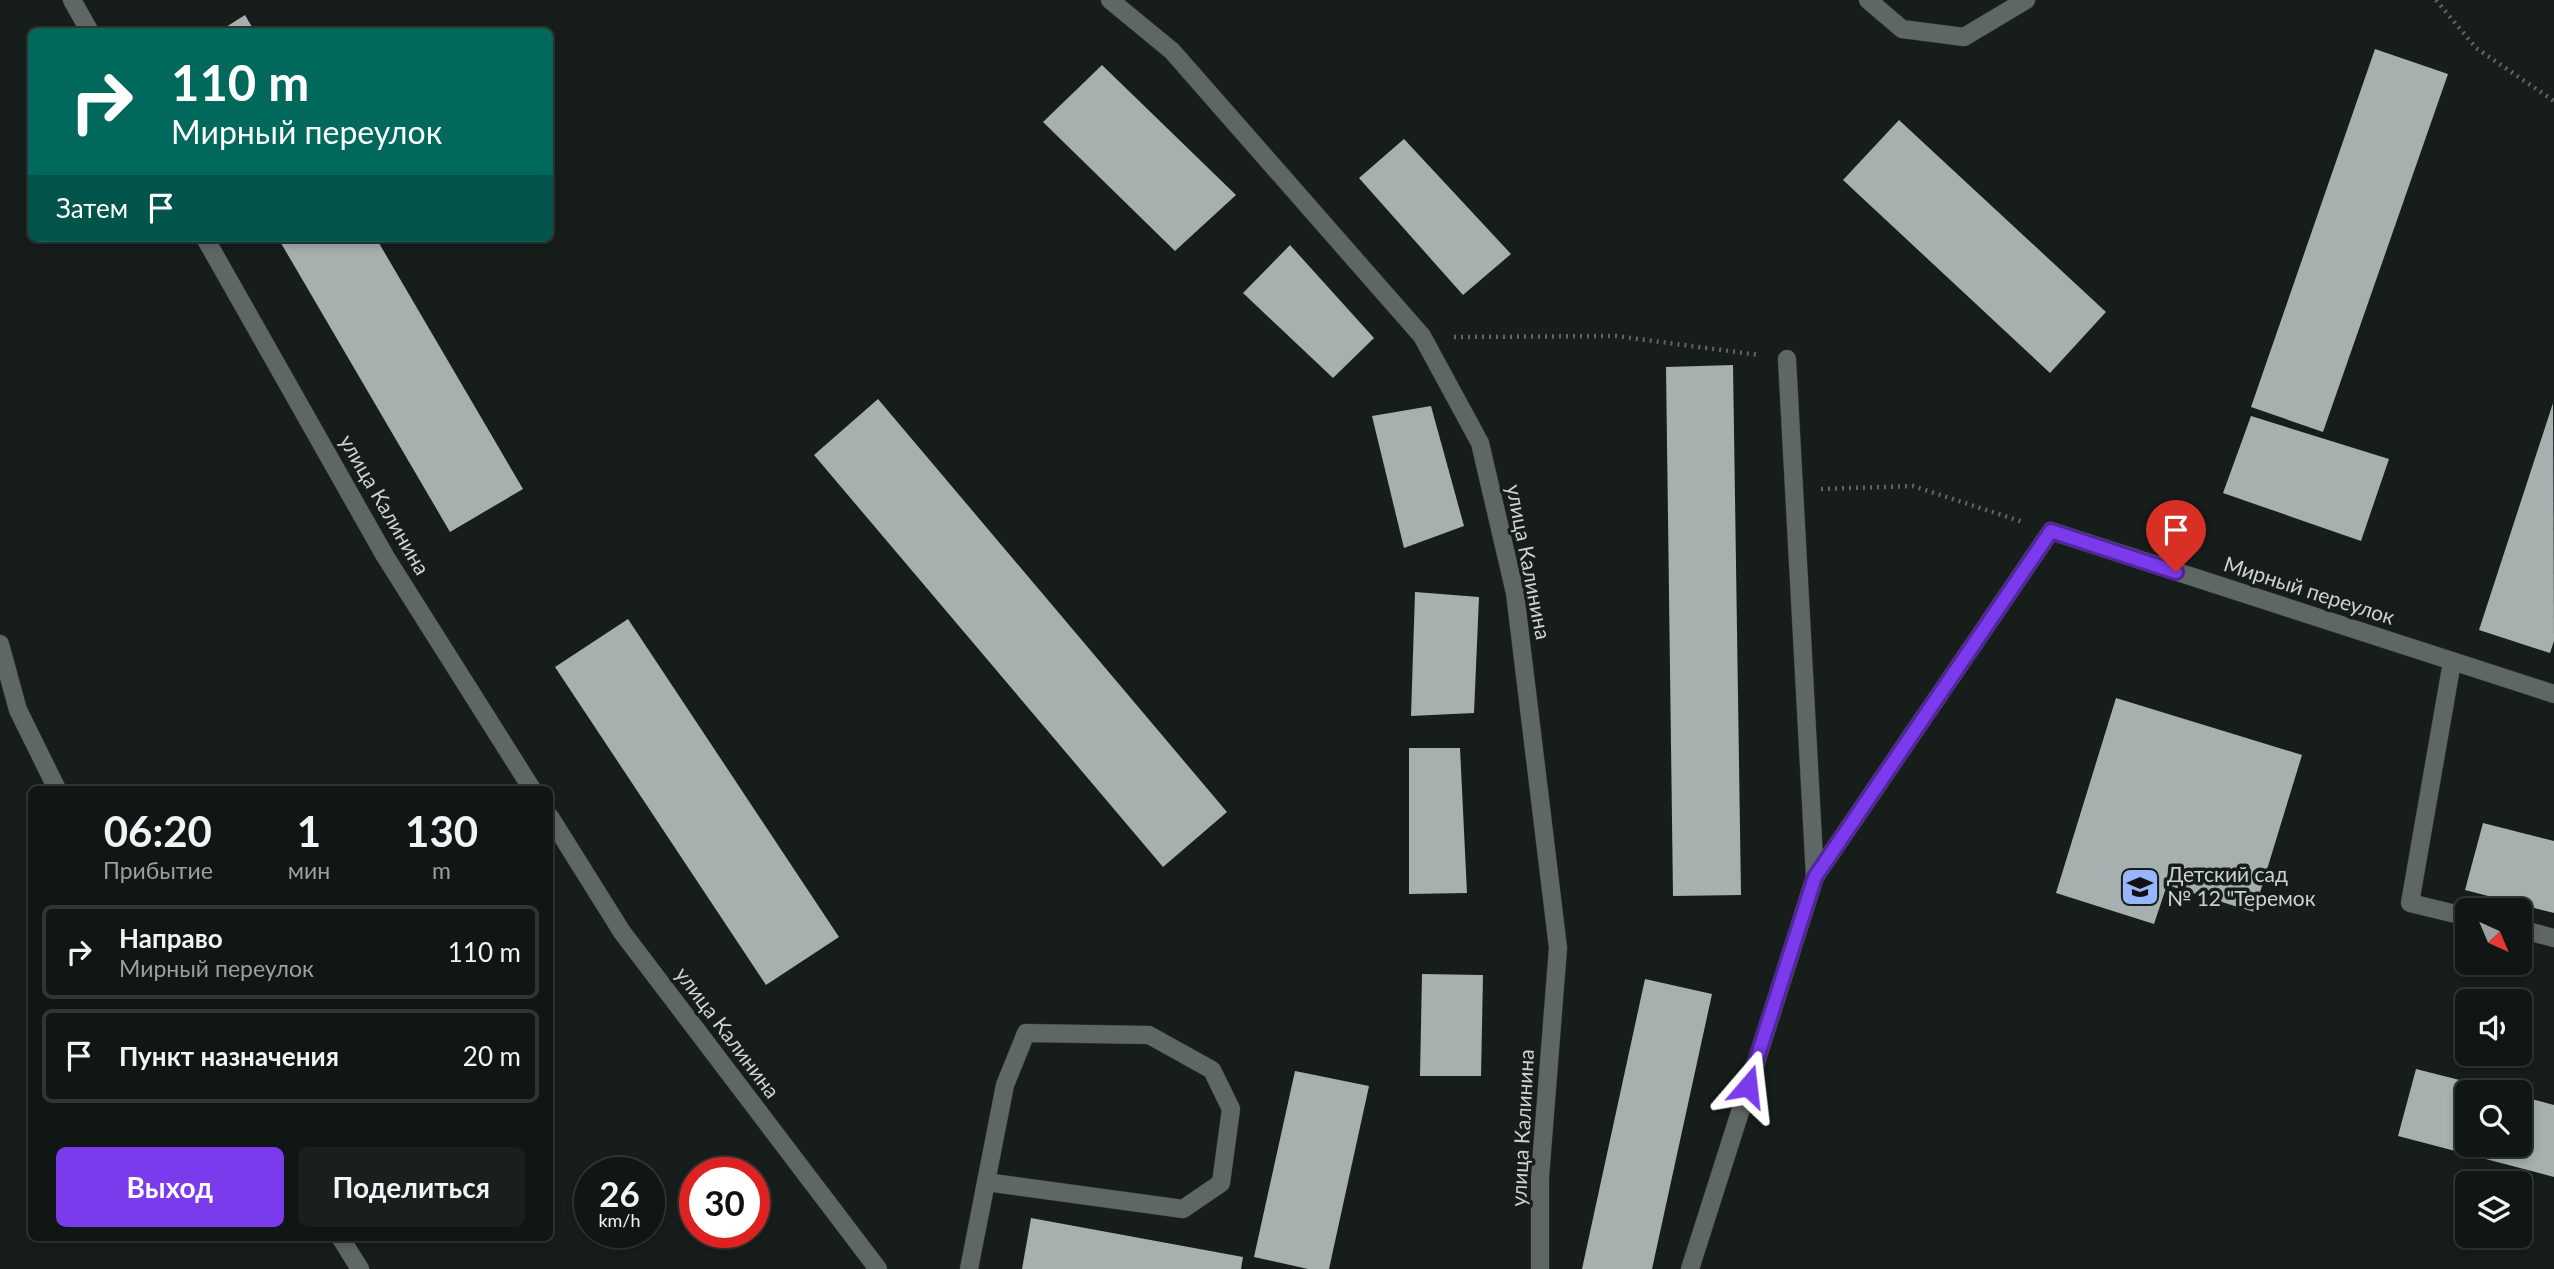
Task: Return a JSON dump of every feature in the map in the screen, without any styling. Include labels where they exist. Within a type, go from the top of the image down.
[{"type":"street","points":[[72,0],[88,28]]},
{"type":"street","name":"улица Калинина","points":[[1110,0],[1172,51],[1422,336],[1480,443],[1516,607],[1558,948],[1540,1177],[1540,1269]]},
{"type":"street","points":[[1868,0],[1902,29],[1964,37],[2026,0]]},
{"type":"street","name":"улица Калинина","points":[[207,242],[385,556],[530,786]]},
{"type":"street","points":[[1787,359],[1815,877]]},
{"type":"street","points":[[1690,1269],[1815,877],[2051,531]]},
{"type":"street","name":"Мирный переулок","points":[[2051,531],[2554,695]]},
{"type":"street","points":[[0,644],[18,710],[56,786]]},
{"type":"street","points":[[2452,662],[2410,903],[2455,914]]},
{"type":"street","name":"улица Калинина","points":[[553,822],[622,932],[878,1269]]},
{"type":"street","points":[[2532,932],[2554,938]]},
{"type":"street","points":[[969,1269],[986,1182],[1005,1086],[1026,1033],[1149,1035],[1212,1070],[1231,1109],[1221,1183],[1183,1209],[986,1182]]},
{"type":"street","points":[[342,1241],[360,1269]]},
{"type":"path","points":[[2436,0],[2476,48],[2554,101]]},
{"type":"path","points":[[1422,336],[1616,336],[1787,359]]},
{"type":"path","points":[[1794,490],[1913,486],[2051,531]]},
{"type":"building","points":[[245,15],[253,28],[224,28]]},
{"type":"building","points":[[2375,49],[2448,74],[2323,432],[2251,407]]},
{"type":"building","points":[[1102,65],[1236,195],[1175,251],[1043,122]]},
{"type":"building","points":[[1899,120],[2106,312],[2050,373],[1843,180]]},
{"type":"building","points":[[1404,139],[1511,254],[1463,295],[1359,178]]},
{"type":"building","points":[[280,242],[378,242],[523,489],[450,532]]},
{"type":"building","points":[[1290,245],[1374,338],[1333,378],[1243,293]]},
{"type":"building","points":[[1733,365],[1741,895],[1673,896],[1666,367]]},
{"type":"building","points":[[878,399],[1227,812],[1163,867],[814,455]]},
{"type":"building","points":[[2553,403],[2554,641],[2550,653],[2479,630]]},
{"type":"building","points":[[1431,406],[1464,526],[1404,548],[1372,416]]},
{"type":"building","points":[[2251,416],[2389,459],[2361,541],[2223,493]]},
{"type":"building","points":[[1415,592],[1479,597],[1474,713],[1411,716]]},
{"type":"building","points":[[628,619],[839,937],[766,985],[555,667]]},
{"type":"building","points":[[2116,698],[2302,755],[2254,912],[2167,885],[2154,924],[2056,893]]},
{"type":"building","points":[[1409,748],[1460,748],[1467,893],[1409,894]]},
{"type":"building","points":[[2483,823],[2554,841],[2554,913],[2532,907],[2532,898],[2496,898],[2465,890]]},
{"type":"building","points":[[1422,974],[1483,975],[1481,1076],[1420,1076]]},
{"type":"building","points":[[1645,979],[1712,994],[1652,1269],[1582,1269]]},
{"type":"building","points":[[2416,1069],[2460,1080],[2455,1080],[2455,1151],[2398,1136]]},
{"type":"building","points":[[1295,1071],[1369,1086],[1329,1269],[1308,1269],[1254,1257]]},
{"type":"building","points":[[2532,1099],[2554,1105],[2554,1177],[2478,1157],[2532,1157]]},
{"type":"building","points":[[1031,1218],[1243,1257],[1241,1269],[1022,1269]]},
{"type":"place","name":"Детский сад № 12 \"Теремок","points":[[2140,887]]},
{"type":"route","points":[[1748,1086],[1815,877],[2051,531],[2176,572]]}]
